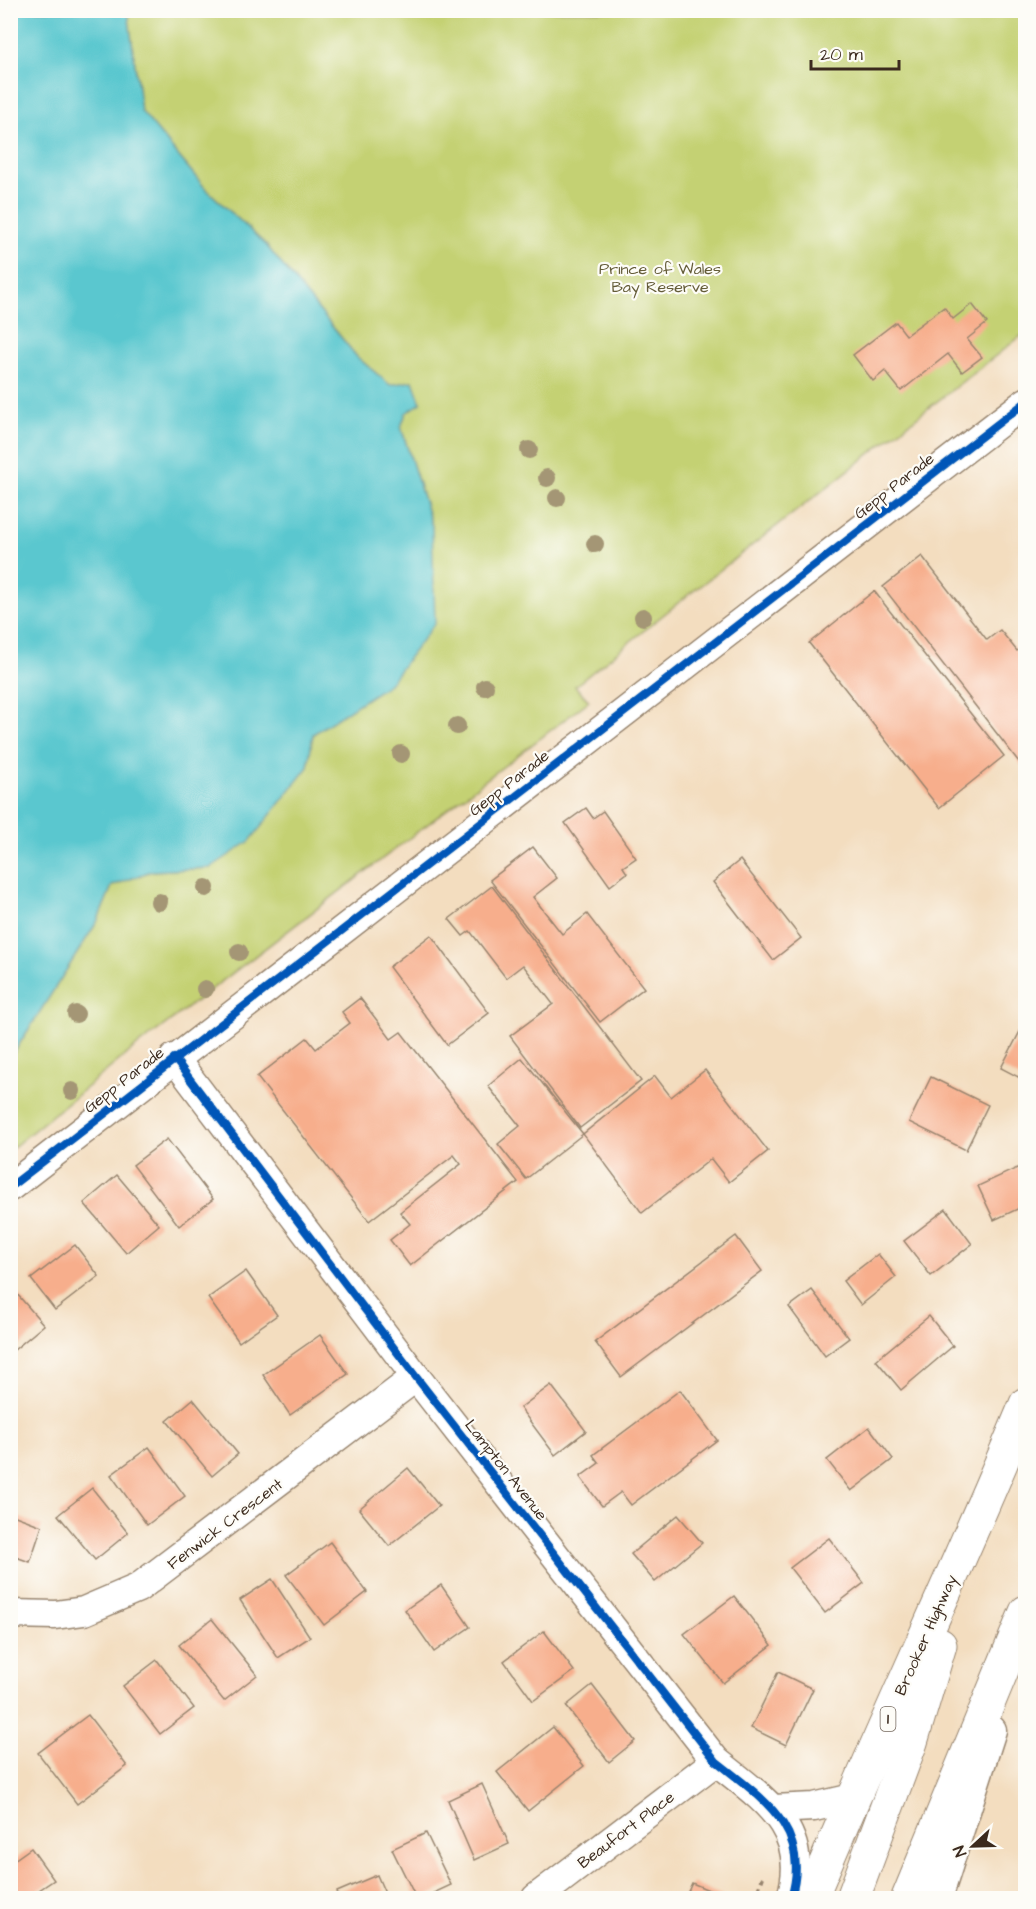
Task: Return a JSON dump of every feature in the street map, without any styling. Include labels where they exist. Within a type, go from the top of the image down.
[{"type":"highway","name":"Brooker Highway","points":[[812,1899],[853,1798],[969,1541],[1026,1404]]},
{"type":"highway","points":[[853,1899],[911,1742],[969,1541]]},
{"type":"highway","points":[[908,1899],[1026,1612]]},
{"type":"street","name":"Gepp Parade","points":[[10,1187],[174,1058],[1026,402]]},
{"type":"street","name":"Lampton Avenue","points":[[174,1058],[416,1377],[716,1761],[774,1809],[793,1843],[795,1869],[791,1899]]},
{"type":"street","name":"Fenwick Crescent","points":[[10,1614],[56,1615],[84,1611],[138,1588],[416,1377]]},
{"type":"street","points":[[938,1899],[1026,1625]]},
{"type":"street","name":"Beaufort Place","points":[[536,1899],[716,1761]]},
{"type":"street","points":[[774,1809],[814,1807],[853,1798]]},
{"type":"green space","name":"Prince of Wales Bay Reserve","points":[[128,11],[1025,11],[1025,333],[575,686],[589,701],[132,1050],[11,1149],[11,1057],[97,922],[112,886],[151,871],[210,868],[308,767],[313,734],[345,710],[432,526],[401,427],[413,381],[390,385],[357,357],[266,245],[205,188],[141,111]]},
{"type":"water","points":[[11,10],[128,11],[141,111],[205,188],[266,245],[357,357],[390,385],[413,381],[421,403],[406,413],[401,427],[432,526],[435,623],[389,684],[313,734],[308,767],[250,841],[210,868],[151,871],[112,886],[97,922],[11,1057]]},
{"type":"building","points":[[972,304],[987,323],[967,339],[982,357],[962,372],[948,354],[901,391],[885,371],[873,381],[853,355],[896,322],[906,335],[944,307],[953,319]]},
{"type":"building","points":[[922,556],[987,640],[1000,630],[1017,651],[1026,644],[1026,771],[883,587]]},
{"type":"building","points":[[874,591],[1004,756],[939,808],[809,643]]},
{"type":"building","points":[[586,808],[593,818],[603,811],[636,858],[623,867],[627,873],[610,886],[565,823]]},
{"type":"building","points":[[533,847],[557,878],[533,897],[562,934],[587,914],[644,988],[600,1022],[490,880]]},
{"type":"building","points":[[740,860],[801,938],[773,960],[713,882]]},
{"type":"building","points":[[492,886],[641,1081],[580,1128],[510,1036],[553,1004],[523,965],[506,978],[470,931],[463,936],[449,919]]},
{"type":"building","points":[[431,935],[489,1013],[447,1045],[389,967]]},
{"type":"building","points":[[360,998],[391,1039],[401,1032],[518,1182],[410,1266],[390,1240],[410,1224],[400,1212],[461,1164],[454,1155],[369,1221],[257,1077],[307,1038],[316,1049],[350,1023],[342,1012]]},
{"type":"building","points":[[1026,1020],[1026,1081],[1001,1068]]},
{"type":"building","points":[[522,1058],[583,1134],[526,1179],[498,1144],[520,1126],[488,1086]]},
{"type":"building","points":[[705,1070],[768,1151],[729,1182],[711,1159],[642,1213],[583,1134],[655,1076],[671,1097]]},
{"type":"building","points":[[931,1077],[988,1105],[966,1150],[909,1122]]},
{"type":"building","points":[[167,1139],[213,1199],[179,1226],[133,1165]]},
{"type":"building","points":[[1026,1164],[1026,1205],[994,1220],[978,1186]]},
{"type":"building","points":[[117,1175],[159,1225],[126,1253],[84,1203]]},
{"type":"building","points":[[946,1209],[972,1244],[931,1276],[904,1241]]},
{"type":"building","points":[[736,1236],[762,1271],[621,1377],[595,1342]]},
{"type":"building","points":[[75,1245],[99,1276],[55,1310],[31,1279]]},
{"type":"building","points":[[878,1254],[896,1277],[861,1305],[843,1281]]},
{"type":"building","points":[[246,1271],[277,1315],[239,1342],[208,1298]]},
{"type":"building","points":[[10,1286],[44,1325],[14,1350],[10,1347]]},
{"type":"building","points":[[812,1290],[849,1338],[825,1356],[789,1307]]},
{"type":"building","points":[[929,1316],[953,1346],[901,1390],[876,1360]]},
{"type":"building","points":[[320,1335],[348,1374],[290,1415],[263,1375]]},
{"type":"building","points":[[551,1385],[586,1431],[555,1455],[520,1408]]},
{"type":"building","points":[[680,1390],[717,1440],[631,1505],[621,1492],[602,1506],[580,1477],[599,1463],[593,1455]]},
{"type":"building","points":[[193,1399],[238,1454],[212,1476],[167,1421]]},
{"type":"building","points":[[869,1427],[893,1459],[851,1491],[827,1460]]},
{"type":"building","points":[[149,1447],[185,1496],[147,1525],[111,1475]]},
{"type":"building","points":[[408,1468],[439,1506],[389,1546],[359,1509]]},
{"type":"building","points":[[92,1488],[128,1533],[95,1560],[58,1515]]},
{"type":"building","points":[[10,1514],[42,1526],[30,1562],[10,1555]]},
{"type":"building","points":[[678,1515],[702,1543],[655,1582],[631,1554]]},
{"type":"building","points":[[829,1538],[864,1583],[825,1613],[790,1568]]},
{"type":"building","points":[[330,1542],[367,1592],[324,1625],[286,1575]]},
{"type":"building","points":[[272,1579],[310,1637],[278,1658],[240,1600]]},
{"type":"building","points":[[441,1585],[470,1627],[434,1652],[405,1610]]},
{"type":"building","points":[[734,1596],[772,1645],[723,1683],[684,1634]]},
{"type":"building","points":[[212,1619],[257,1675],[224,1701],[179,1645]]},
{"type":"building","points":[[544,1631],[574,1671],[533,1701],[504,1661]]},
{"type":"building","points":[[157,1660],[194,1708],[160,1734],[123,1686]]},
{"type":"building","points":[[778,1672],[813,1689],[786,1745],[751,1728]]},
{"type":"building","points":[[592,1685],[635,1741],[609,1762],[566,1706]]},
{"type":"building","points":[[88,1715],[127,1766],[77,1804],[38,1753]]},
{"type":"building","points":[[553,1727],[584,1766],[528,1811],[497,1772]]},
{"type":"building","points":[[482,1784],[509,1844],[474,1860],[448,1800]]},
{"type":"building","points":[[426,1833],[451,1885],[423,1898],[416,1898],[392,1849]]},
{"type":"building","points":[[31,1848],[54,1880],[27,1898],[10,1898],[10,1863]]},
{"type":"building","points":[[377,1875],[387,1898],[339,1898],[337,1892]]},
{"type":"building","points":[[692,1883],[723,1896],[722,1898],[685,1898]]},
{"type":"cycle path","points":[[10,1187],[1026,402]]},
{"type":"cycle path","points":[[174,1058],[416,1377],[716,1761],[766,1803],[779,1818],[789,1834],[795,1853],[796,1874],[791,1898]]}]
